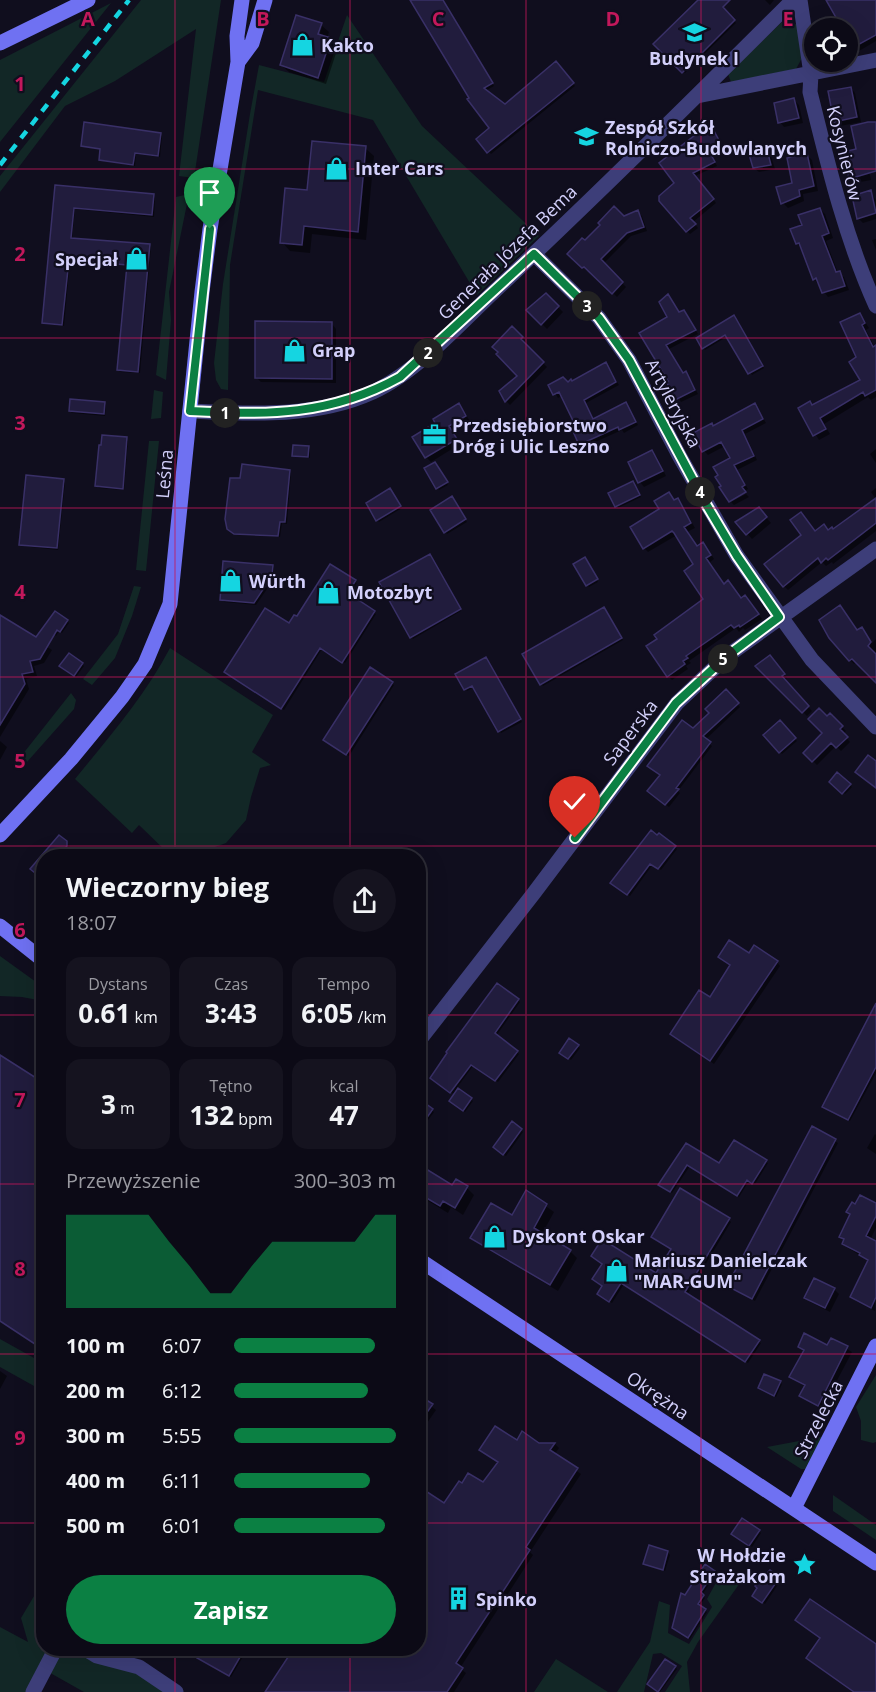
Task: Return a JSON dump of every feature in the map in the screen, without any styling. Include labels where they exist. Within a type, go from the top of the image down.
[{"type":"street","points":[[0,43],[88,0]]},
{"type":"street","points":[[238,62],[237,36],[242,0]]},
{"type":"street","points":[[238,62],[252,43],[265,0]]},
{"type":"street","name":"Generała Józefa Bema","points":[[190,411],[250,414],[323,407],[374,391],[400,377],[534,254],[793,0]]},
{"type":"street","points":[[800,0],[811,74]]},
{"type":"street","points":[[697,96],[876,60]]},
{"type":"street","name":"Leśna","points":[[0,835],[71,759],[122,698],[145,664],[170,604],[210,229],[238,62]]},
{"type":"street","name":"Kosynierów","points":[[811,74],[810,92],[839,208],[858,266],[876,306]]},
{"type":"street","name":"Artyleryjska","points":[[534,254],[599,318],[629,360],[706,504],[737,556],[812,660],[876,727]]},
{"type":"street","name":"Saperska","points":[[426,1032],[534,893],[676,703],[727,656],[876,549]]},
{"type":"street","points":[[0,926],[36,955]]},
{"type":"street","name":"Okrężna","points":[[426,1264],[876,1563]]},
{"type":"street","name":"Strzelecka","points":[[794,1508],[876,1346]]},
{"type":"street","points":[[33,1692],[52,1656]]},
{"type":"street","points":[[97,1656],[139,1667],[176,1692]]},
{"type":"green space","points":[[141,0],[221,0],[194,178],[179,176],[196,29],[115,81],[65,106],[0,192],[0,176]]},
{"type":"green space","points":[[111,3],[0,142],[0,60]]},
{"type":"green space","points":[[347,15],[422,126],[539,236],[477,295],[373,120],[258,90],[230,265],[228,390],[221,389],[216,380],[214,363],[223,284],[259,65],[324,82]]},
{"type":"green space","points":[[787,19],[797,25],[802,58],[796,69],[731,82],[728,74]]},
{"type":"green space","points":[[189,194],[169,292],[171,320],[166,380],[156,375],[176,197]]},
{"type":"green space","points":[[154,390],[163,392],[161,418],[151,419]]},
{"type":"green space","points":[[149,441],[159,441],[146,571],[136,570]]},
{"type":"green space","points":[[134,586],[141,587],[115,658],[92,685],[83,679],[118,634]]},
{"type":"green space","points":[[170,648],[273,715],[252,752],[271,765],[260,768],[246,820],[226,843],[209,849],[164,849],[139,825],[132,833],[75,779],[138,699]]},
{"type":"green space","points":[[71,693],[76,700],[74,709],[27,762],[22,755]]},
{"type":"green space","points":[[0,956],[36,982],[36,1000],[0,996]]},
{"type":"green space","points":[[0,1339],[36,1359],[36,1387],[0,1367]]},
{"type":"green space","points":[[876,1375],[876,1442],[873,1443],[861,1440],[861,1421],[856,1407]]},
{"type":"green space","points":[[831,1435],[812,1473],[801,1469],[767,1447]]},
{"type":"green space","points":[[833,1495],[876,1525],[876,1540],[833,1511]]},
{"type":"green space","points":[[718,1579],[726,1583],[740,1583],[698,1642],[687,1662],[690,1692],[665,1692],[682,1666],[661,1653],[653,1654],[644,1692],[617,1692],[650,1642],[659,1601],[670,1605],[668,1633],[689,1644],[712,1607],[707,1599]]},
{"type":"green space","points":[[36,1593],[36,1656],[99,1656],[176,1692],[84,1692],[45,1670],[33,1692],[0,1692],[0,1627],[28,1642],[21,1618]]},
{"type":"green space","points":[[556,1659],[608,1692],[534,1692]]},
{"type":"building","points":[[410,0],[443,0],[493,83],[484,88],[505,104],[556,61],[574,83],[487,153],[476,139],[489,128],[467,99],[469,98]]},
{"type":"building","name":"Budynek I","points":[[698,0],[730,0],[723,7],[735,20],[682,73],[653,44]]},
{"type":"building","points":[[826,0],[876,0],[876,35],[858,45],[858,18],[836,18]]},
{"type":"building","points":[[296,15],[322,23],[318,34],[331,38],[318,78],[280,65]]},
{"type":"building","points":[[851,87],[857,117],[834,122],[828,91]]},
{"type":"building","points":[[794,98],[799,118],[778,123],[774,103]]},
{"type":"building","points":[[84,122],[161,133],[158,156],[135,153],[133,165],[99,160],[100,149],[81,146]]},
{"type":"building","points":[[876,122],[876,171],[849,179],[843,152],[856,149],[851,126]]},
{"type":"building","points":[[712,127],[722,146],[710,153],[715,162],[693,173],[714,199],[690,218],[696,224],[686,232],[659,201],[659,196],[674,183],[659,163],[694,136]]},
{"type":"building","name":"Inter Cars","points":[[312,141],[366,146],[358,232],[304,226],[302,245],[280,243],[285,188],[307,190]]},
{"type":"building","points":[[766,146],[771,165],[753,168],[748,151]]},
{"type":"building","points":[[807,153],[814,186],[799,190],[800,196],[781,204],[776,187],[792,183],[787,158]]},
{"type":"building","points":[[55,185],[154,194],[152,215],[74,208],[71,238],[150,244],[138,372],[117,370],[127,265],[69,260],[62,325],[42,323]]},
{"type":"building","points":[[871,190],[876,213],[857,219],[852,196]]},
{"type":"building","points":[[614,206],[624,216],[638,210],[644,227],[627,233],[601,259],[623,282],[612,294],[567,254],[582,238],[585,240],[600,225],[598,223]]},
{"type":"building","points":[[820,208],[829,233],[822,236],[836,272],[840,271],[845,286],[822,293],[816,278],[813,280],[799,243],[796,244],[790,229],[802,225],[798,215]]},
{"type":"building","points":[[546,293],[559,306],[541,325],[526,310]]},
{"type":"building","points":[[668,294],[679,312],[684,310],[696,330],[666,345],[683,373],[686,371],[695,390],[675,400],[666,381],[668,381],[639,333],[667,317],[659,302]]},
{"type":"building","points":[[860,313],[865,323],[862,325],[873,347],[876,345],[876,390],[865,396],[863,392],[820,418],[826,429],[813,436],[798,408],[810,401],[812,405],[860,380],[849,362],[856,357],[840,322]]},
{"type":"building","points":[[734,315],[763,366],[748,374],[725,335],[702,349],[696,338]]},
{"type":"building","name":"Grap","points":[[255,321],[332,322],[332,379],[255,378]]},
{"type":"building","points":[[512,326],[523,337],[521,339],[544,362],[505,402],[499,391],[517,376],[492,347]]},
{"type":"building","points":[[606,362],[616,382],[584,400],[593,419],[626,402],[636,422],[619,430],[618,427],[579,445],[572,429],[576,427],[559,392],[553,395],[548,385],[563,377],[568,382],[571,379],[572,381]]},
{"type":"building","points":[[70,399],[105,402],[104,414],[69,411]]},
{"type":"building","points":[[459,403],[466,416],[449,426],[457,439],[425,458],[412,437],[435,423],[433,419]]},
{"type":"building","points":[[755,403],[763,419],[742,430],[754,456],[734,465],[745,485],[742,487],[746,492],[729,502],[719,487],[721,486],[715,477],[718,475],[713,467],[730,458],[721,442],[702,452],[693,433],[712,423],[713,426]]},
{"type":"building","points":[[102,435],[127,437],[123,489],[95,486]]},
{"type":"building","points":[[293,445],[309,446],[308,457],[292,456]]},
{"type":"building","points":[[652,450],[663,471],[638,483],[628,462]]},
{"type":"building","points":[[435,462],[448,482],[436,489],[424,468]]},
{"type":"building","points":[[242,464],[290,470],[285,522],[280,522],[278,536],[234,534],[227,529],[225,519],[230,478],[240,478]]},
{"type":"building","points":[[26,475],[64,479],[57,548],[19,545]]},
{"type":"building","points":[[633,481],[640,495],[615,507],[608,493]]},
{"type":"building","points":[[390,488],[401,506],[376,521],[366,503]]},
{"type":"building","points":[[669,492],[674,500],[678,498],[691,523],[684,527],[697,546],[703,542],[711,555],[706,558],[724,584],[728,580],[741,598],[745,595],[759,614],[740,627],[739,625],[734,628],[731,625],[686,656],[688,658],[683,661],[685,664],[667,677],[646,646],[657,639],[654,635],[703,599],[684,571],[693,564],[672,531],[643,549],[630,527],[659,509],[654,501]]},
{"type":"building","points":[[452,496],[466,519],[444,533],[430,510]]},
{"type":"building","points":[[876,498],[876,523],[828,560],[826,558],[821,563],[818,558],[783,587],[764,564],[801,535],[790,520],[801,512],[815,531],[824,524],[828,530],[832,527],[833,529]]},
{"type":"building","points":[[759,507],[767,517],[746,535],[735,522]]},
{"type":"building","points":[[430,554],[461,609],[410,638],[379,582]]},
{"type":"building","points":[[585,557],[598,579],[586,586],[573,564]]},
{"type":"building","points":[[223,561],[273,565],[272,576],[254,603],[220,600]]},
{"type":"building","points":[[330,564],[356,580],[348,593],[375,611],[342,663],[320,648],[281,709],[224,672],[265,608],[289,623],[294,615],[297,616]]},
{"type":"building","points":[[840,605],[857,630],[862,627],[871,642],[868,646],[876,654],[876,683],[852,659],[849,661],[829,638],[819,620]]},
{"type":"building","points":[[604,607],[622,638],[540,685],[522,654]]},
{"type":"building","points":[[55,611],[68,620],[60,632],[57,630],[40,659],[30,661],[33,672],[22,674],[25,684],[0,725],[0,615],[36,637]]},
{"type":"building","points":[[69,653],[83,663],[74,676],[59,666]]},
{"type":"building","points":[[770,655],[785,674],[782,676],[809,706],[802,713],[755,666]]},
{"type":"building","points":[[486,657],[521,719],[498,732],[472,686],[464,690],[455,674]]},
{"type":"building","points":[[370,667],[393,682],[346,755],[323,740]]},
{"type":"building","points":[[726,689],[739,703],[703,736],[711,742],[676,788],[679,789],[665,805],[647,791],[660,775],[647,766],[682,720],[693,728],[709,713],[705,709]]},
{"type":"building","points":[[819,708],[827,716],[830,713],[843,726],[840,729],[848,737],[836,748],[831,743],[812,762],[803,753],[822,733],[808,719]]},
{"type":"building","points":[[780,720],[796,738],[779,753],[763,735]]},
{"type":"building","points":[[868,755],[876,761],[876,788],[855,772]]},
{"type":"building","points":[[837,772],[851,784],[842,794],[829,782]]},
{"type":"building","points":[[651,830],[676,846],[658,869],[650,864],[627,895],[610,883]]},
{"type":"building","points":[[59,835],[67,841],[64,849],[47,849]]},
{"type":"building","points":[[36,862],[36,874],[30,869]]},
{"type":"building","points":[[729,940],[749,953],[754,945],[778,961],[710,1061],[670,1034],[699,990],[710,997],[730,965],[718,957]]},
{"type":"building","points":[[497,983],[519,999],[495,1033],[518,1051],[495,1081],[471,1065],[450,1093],[430,1078],[446,1052]]},
{"type":"building","points":[[876,1003],[876,1067],[848,1120],[822,1107]]},
{"type":"building","points":[[569,1038],[579,1045],[568,1059],[559,1053]]},
{"type":"building","points":[[0,1055],[36,1078],[36,1345],[0,1321]]},
{"type":"building","points":[[458,1088],[472,1098],[463,1111],[449,1101]]},
{"type":"building","points":[[426,1104],[433,1109],[426,1119]]},
{"type":"building","points":[[512,1121],[522,1129],[503,1155],[493,1147]]},
{"type":"building","points":[[812,1126],[836,1139],[752,1299],[727,1286]]},
{"type":"building","points":[[734,1140],[767,1160],[752,1184],[747,1180],[737,1196],[687,1165],[670,1192],[658,1185],[686,1143],[719,1163]]},
{"type":"building","points":[[426,1169],[452,1185],[456,1179],[468,1186],[455,1208],[443,1201],[440,1206],[426,1198]]},
{"type":"building","points":[[680,1188],[730,1218],[685,1292],[760,1340],[745,1362],[621,1283],[609,1302],[597,1294],[602,1286],[592,1279],[602,1264],[591,1256],[602,1239],[656,1273],[671,1249],[651,1237]]},
{"type":"building","points":[[526,1190],[547,1204],[534,1228],[571,1250],[550,1285],[470,1238],[491,1203],[512,1215]]},
{"type":"building","points":[[860,1195],[876,1203],[876,1216],[866,1236],[876,1241],[876,1297],[871,1308],[850,1297],[868,1260],[842,1244],[844,1239],[839,1237],[850,1214],[846,1212],[852,1202],[855,1204]]},
{"type":"building","points":[[814,1278],[835,1288],[825,1308],[804,1298]]},
{"type":"building","points":[[804,1333],[827,1345],[831,1338],[848,1346],[818,1406],[799,1396],[805,1385],[789,1377],[804,1350],[798,1347]]},
{"type":"building","points":[[764,1374],[781,1381],[774,1396],[758,1388]]},
{"type":"building","points":[[426,1400],[433,1404],[426,1414]]},
{"type":"building","name":"Spinko","points":[[495,1426],[517,1440],[522,1431],[539,1443],[555,1443],[550,1450],[578,1468],[526,1547],[530,1550],[456,1663],[463,1668],[447,1692],[265,1692],[289,1656],[426,1656],[426,1491],[444,1503],[459,1481],[462,1483],[468,1473],[483,1482],[498,1462],[479,1450]]},
{"type":"building","points":[[742,1518],[760,1530],[749,1546],[731,1534]]},
{"type":"building","points":[[649,1545],[668,1551],[663,1570],[643,1564]]},
{"type":"building","points":[[705,1564],[715,1571],[701,1592],[704,1595],[698,1604],[706,1609],[688,1638],[672,1628],[681,1593],[685,1595]]},
{"type":"building","points":[[770,1570],[780,1577],[762,1603],[752,1596],[757,1588],[755,1586]]},
{"type":"building","points":[[810,1599],[876,1644],[876,1692],[854,1692],[806,1658],[820,1638],[795,1620]]},
{"type":"building","points":[[198,1656],[241,1656],[229,1676],[197,1658]]},
{"type":"building","points":[[665,1659],[676,1666],[658,1692],[647,1684]]},
{"type":"railway","points":[[0,165],[129,0]]},
{"type":"place","name":"Budynek I","points":[[694,32]]},
{"type":"place","name":"Kakto","points":[[303,45]]},
{"type":"place","name":"Zespół Szkół Rolniczo-Budowlanych","points":[[587,137]]},
{"type":"place","name":"Inter Cars","points":[[337,168]]},
{"type":"place","name":"Specjał","points":[[136,259]]},
{"type":"place","name":"Grap","points":[[294,350]]},
{"type":"place","name":"Przedsiębiorstwo Dróg i Ulic Leszno","points":[[434,435]]},
{"type":"place","name":"Würth","points":[[231,581]]},
{"type":"place","name":"Motozbyt","points":[[329,592]]},
{"type":"place","name":"Dyskont Oskar","points":[[494,1236]]},
{"type":"place","name":"Mariusz Danielczak \"MAR-GUM\"","points":[[616,1270]]},
{"type":"place","name":"W Hołdzie Strażakom","points":[[804,1565]]},
{"type":"place","name":"Spinko","points":[[458,1599]]},
{"type":"route","points":[[210,229],[190,411],[250,414],[290,411],[323,407],[352,400],[374,391],[400,377],[534,254],[599,318],[629,360],[706,504],[737,556],[779,617],[727,656],[676,703],[575,838]]}]
